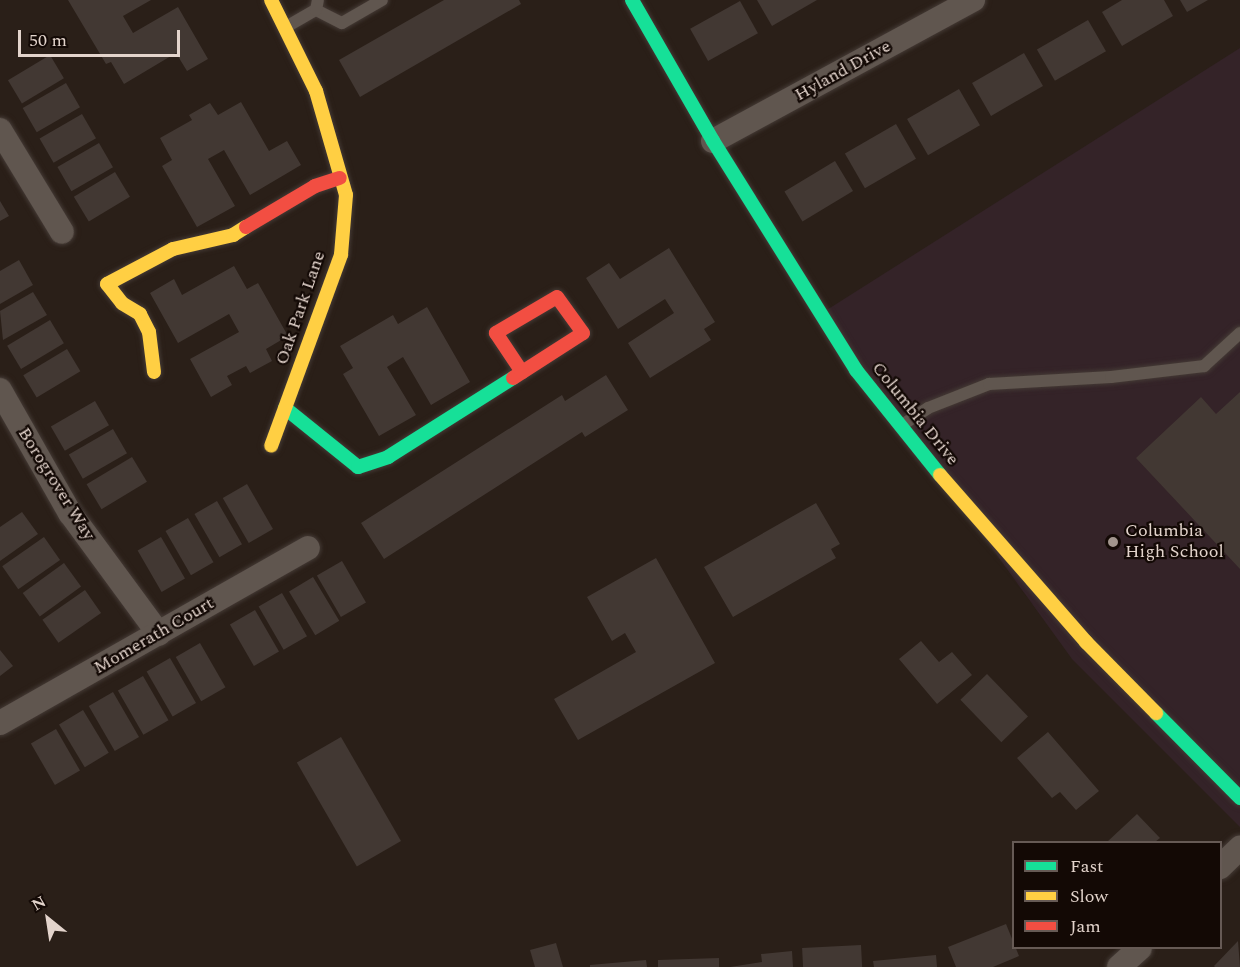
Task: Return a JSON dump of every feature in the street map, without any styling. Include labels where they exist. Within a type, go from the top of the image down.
[{"type":"street","name":"Oak Park Lane","points":[[271,0],[316,91],[346,195],[341,255],[271,446]]},
{"type":"street","name":"Columbia Drive","points":[[632,0],[713,141],[856,370],[902,425],[973,518],[1070,625],[1240,798]]},
{"type":"street","name":"Hyland Drive","points":[[713,141],[973,0]]},
{"type":"street","points":[[0,130],[62,232]]},
{"type":"street","points":[[154,372],[145,323],[107,284],[173,249],[233,235],[307,190],[340,178]]},
{"type":"street","points":[[285,408],[358,467],[388,457],[522,372],[583,333],[557,297],[496,333],[522,372]]},
{"type":"street","name":"Borogrover Way","points":[[0,390],[70,513],[159,634]]},
{"type":"street","name":"Momerath Court","points":[[0,723],[308,548]]},
{"type":"street","points":[[1222,866],[1240,848]]},
{"type":"street","points":[[1119,967],[1139,949]]},
{"type":"lane","points":[[286,27],[317,5],[342,23],[382,0]]},
{"type":"lane","points":[[902,425],[928,408],[989,384],[1111,377],[1204,366],[1240,333]]},
{"type":"shaded area","name":"Columbia High School","points":[[1240,48],[1240,827],[1072,659],[822,313]]},
{"type":"building","points":[[68,0],[151,0],[123,16],[133,33],[178,7],[208,59],[187,71],[176,53],[124,84],[111,62],[106,64]]},
{"type":"building","points":[[444,0],[519,0],[521,4],[360,97],[339,60]]},
{"type":"building","points":[[757,0],[817,0],[772,26]]},
{"type":"building","points":[[1122,0],[1164,0],[1173,16],[1122,46],[1102,12]]},
{"type":"building","points":[[1180,0],[1208,0],[1187,12]]},
{"type":"building","points":[[740,1],[758,33],[708,61],[690,29]]},
{"type":"building","points":[[1088,20],[1106,51],[1055,81],[1037,50]]},
{"type":"building","points":[[1024,53],[1043,86],[991,116],[972,83]]},
{"type":"building","points":[[50,55],[64,78],[22,103],[8,80]]},
{"type":"building","points":[[66,83],[80,107],[37,132],[23,108]]},
{"type":"building","points":[[959,89],[980,125],[928,155],[907,119]]},
{"type":"building","points":[[241,102],[269,151],[287,141],[301,165],[250,195],[224,150],[208,159],[235,206],[197,227],[162,166],[172,160],[160,138],[192,120],[189,115],[210,103],[218,115]]},
{"type":"building","points":[[82,114],[96,138],[54,163],[40,138]]},
{"type":"building","points":[[896,124],[916,159],[865,188],[845,154]]},
{"type":"building","points":[[99,143],[113,167],[71,191],[57,167]]},
{"type":"building","points":[[835,161],[853,191],[802,221],[784,191]]},
{"type":"building","points":[[115,172],[130,197],[89,222],[74,197]]},
{"type":"building","points":[[0,201],[9,216],[0,221]]},
{"type":"building","points":[[669,248],[715,322],[704,329],[711,340],[650,378],[628,343],[674,313],[665,299],[618,329],[586,278],[609,263],[620,279]]},
{"type":"building","points":[[19,260],[33,285],[0,304],[0,271]]},
{"type":"building","points":[[234,266],[247,289],[258,283],[288,336],[266,349],[272,361],[250,373],[246,366],[227,376],[232,385],[211,397],[190,359],[239,332],[229,314],[178,343],[150,293],[174,279],[182,295]]},
{"type":"building","points":[[33,292],[47,315],[3,340],[0,311]]},
{"type":"building","points":[[427,307],[470,382],[431,405],[403,357],[387,367],[416,415],[379,436],[343,374],[353,368],[340,346],[393,315],[398,324]]},
{"type":"building","points":[[50,320],[64,343],[21,369],[7,346]]},
{"type":"building","points":[[67,349],[80,371],[37,398],[23,375]]},
{"type":"building","points":[[606,375],[628,410],[585,437],[582,432],[384,559],[361,523],[562,395],[565,401]]},
{"type":"building","points":[[1240,392],[1240,569],[1136,458],[1201,397],[1216,414]]},
{"type":"building","points":[[95,401],[109,425],[65,451],[51,426]]},
{"type":"building","points":[[113,429],[127,453],[83,479],[69,454]]},
{"type":"building","points":[[132,457],[147,482],[102,509],[87,484]]},
{"type":"building","points":[[247,484],[273,529],[249,543],[223,498]]},
{"type":"building","points":[[217,501],[242,544],[219,557],[194,514]]},
{"type":"building","points":[[816,503],[840,544],[831,549],[836,558],[733,617],[704,567]]},
{"type":"building","points":[[22,512],[38,534],[0,561],[0,527]]},
{"type":"building","points":[[188,518],[214,562],[191,575],[165,531]]},
{"type":"building","points":[[44,537],[60,560],[18,589],[2,566]]},
{"type":"building","points":[[161,537],[185,579],[162,592],[138,550]]},
{"type":"building","points":[[656,558],[715,663],[578,740],[554,699],[636,652],[625,633],[612,641],[587,597]]},
{"type":"building","points":[[342,561],[366,603],[341,617],[317,576]]},
{"type":"building","points":[[64,563],[81,586],[40,616],[23,593]]},
{"type":"building","points":[[313,577],[339,621],[315,635],[289,591]]},
{"type":"building","points":[[85,590],[101,613],[58,643],[42,620]]},
{"type":"building","points":[[282,593],[307,636],[284,650],[259,606]]},
{"type":"building","points":[[255,610],[279,652],[254,666],[230,624]]},
{"type":"building","points":[[921,641],[939,662],[952,652],[972,675],[937,704],[899,659]]},
{"type":"building","points":[[200,643],[226,687],[201,701],[176,657]]},
{"type":"building","points":[[0,650],[13,666],[0,676]]},
{"type":"building","points":[[170,658],[196,703],[173,717],[147,672]]},
{"type":"building","points":[[987,674],[1028,716],[1001,742],[960,700]]},
{"type":"building","points":[[143,676],[168,720],[143,735],[118,690]]},
{"type":"building","points":[[113,692],[139,737],[115,751],[89,706]]},
{"type":"building","points":[[83,710],[109,753],[85,767],[59,724]]},
{"type":"building","points":[[56,729],[80,771],[55,785],[31,744]]},
{"type":"building","points":[[1048,732],[1099,791],[1076,810],[1060,792],[1052,798],[1017,758]]},
{"type":"building","points":[[341,737],[401,841],[357,866],[297,762]]},
{"type":"building","points":[[1137,814],[1160,838],[1156,841],[1108,841]]},
{"type":"building","points":[[1006,924],[1012,939],[1012,949],[1016,949],[1019,956],[993,967],[956,967],[948,947]]},
{"type":"building","points":[[1238,941],[1240,967],[1215,967],[1214,966]]},
{"type":"building","points":[[556,943],[563,967],[535,967],[530,950]]},
{"type":"building","points":[[861,945],[862,967],[803,967],[802,948]]},
{"type":"building","points":[[792,951],[793,967],[730,967],[762,962],[761,954]]},
{"type":"building","points":[[936,955],[937,967],[874,967],[873,961]]},
{"type":"building","points":[[719,958],[719,967],[658,967],[658,960]]},
{"type":"building","points":[[646,960],[647,967],[590,967],[590,965]]},
{"type":"traffic: fast","points":[[632,0],[713,141],[856,370],[940,475]]},
{"type":"traffic: fast","points":[[285,408],[358,467],[388,457],[513,378]]},
{"type":"traffic: fast","points":[[1156,713],[1240,798]]},
{"type":"traffic: slow","points":[[271,0],[316,91],[346,195],[341,255],[271,446]]},
{"type":"traffic: slow","points":[[154,372],[149,332],[140,314],[122,303],[107,284],[173,249],[233,235],[246,227]]},
{"type":"traffic: slow","points":[[940,475],[1086,642],[1156,713]]},
{"type":"traffic: jam","points":[[246,227],[315,186],[340,178]]},
{"type":"traffic: jam","points":[[513,378],[583,333],[557,297],[496,333],[522,372]]},
{"type":"place","name":"Columbia High School","points":[[1113,542]]}]
